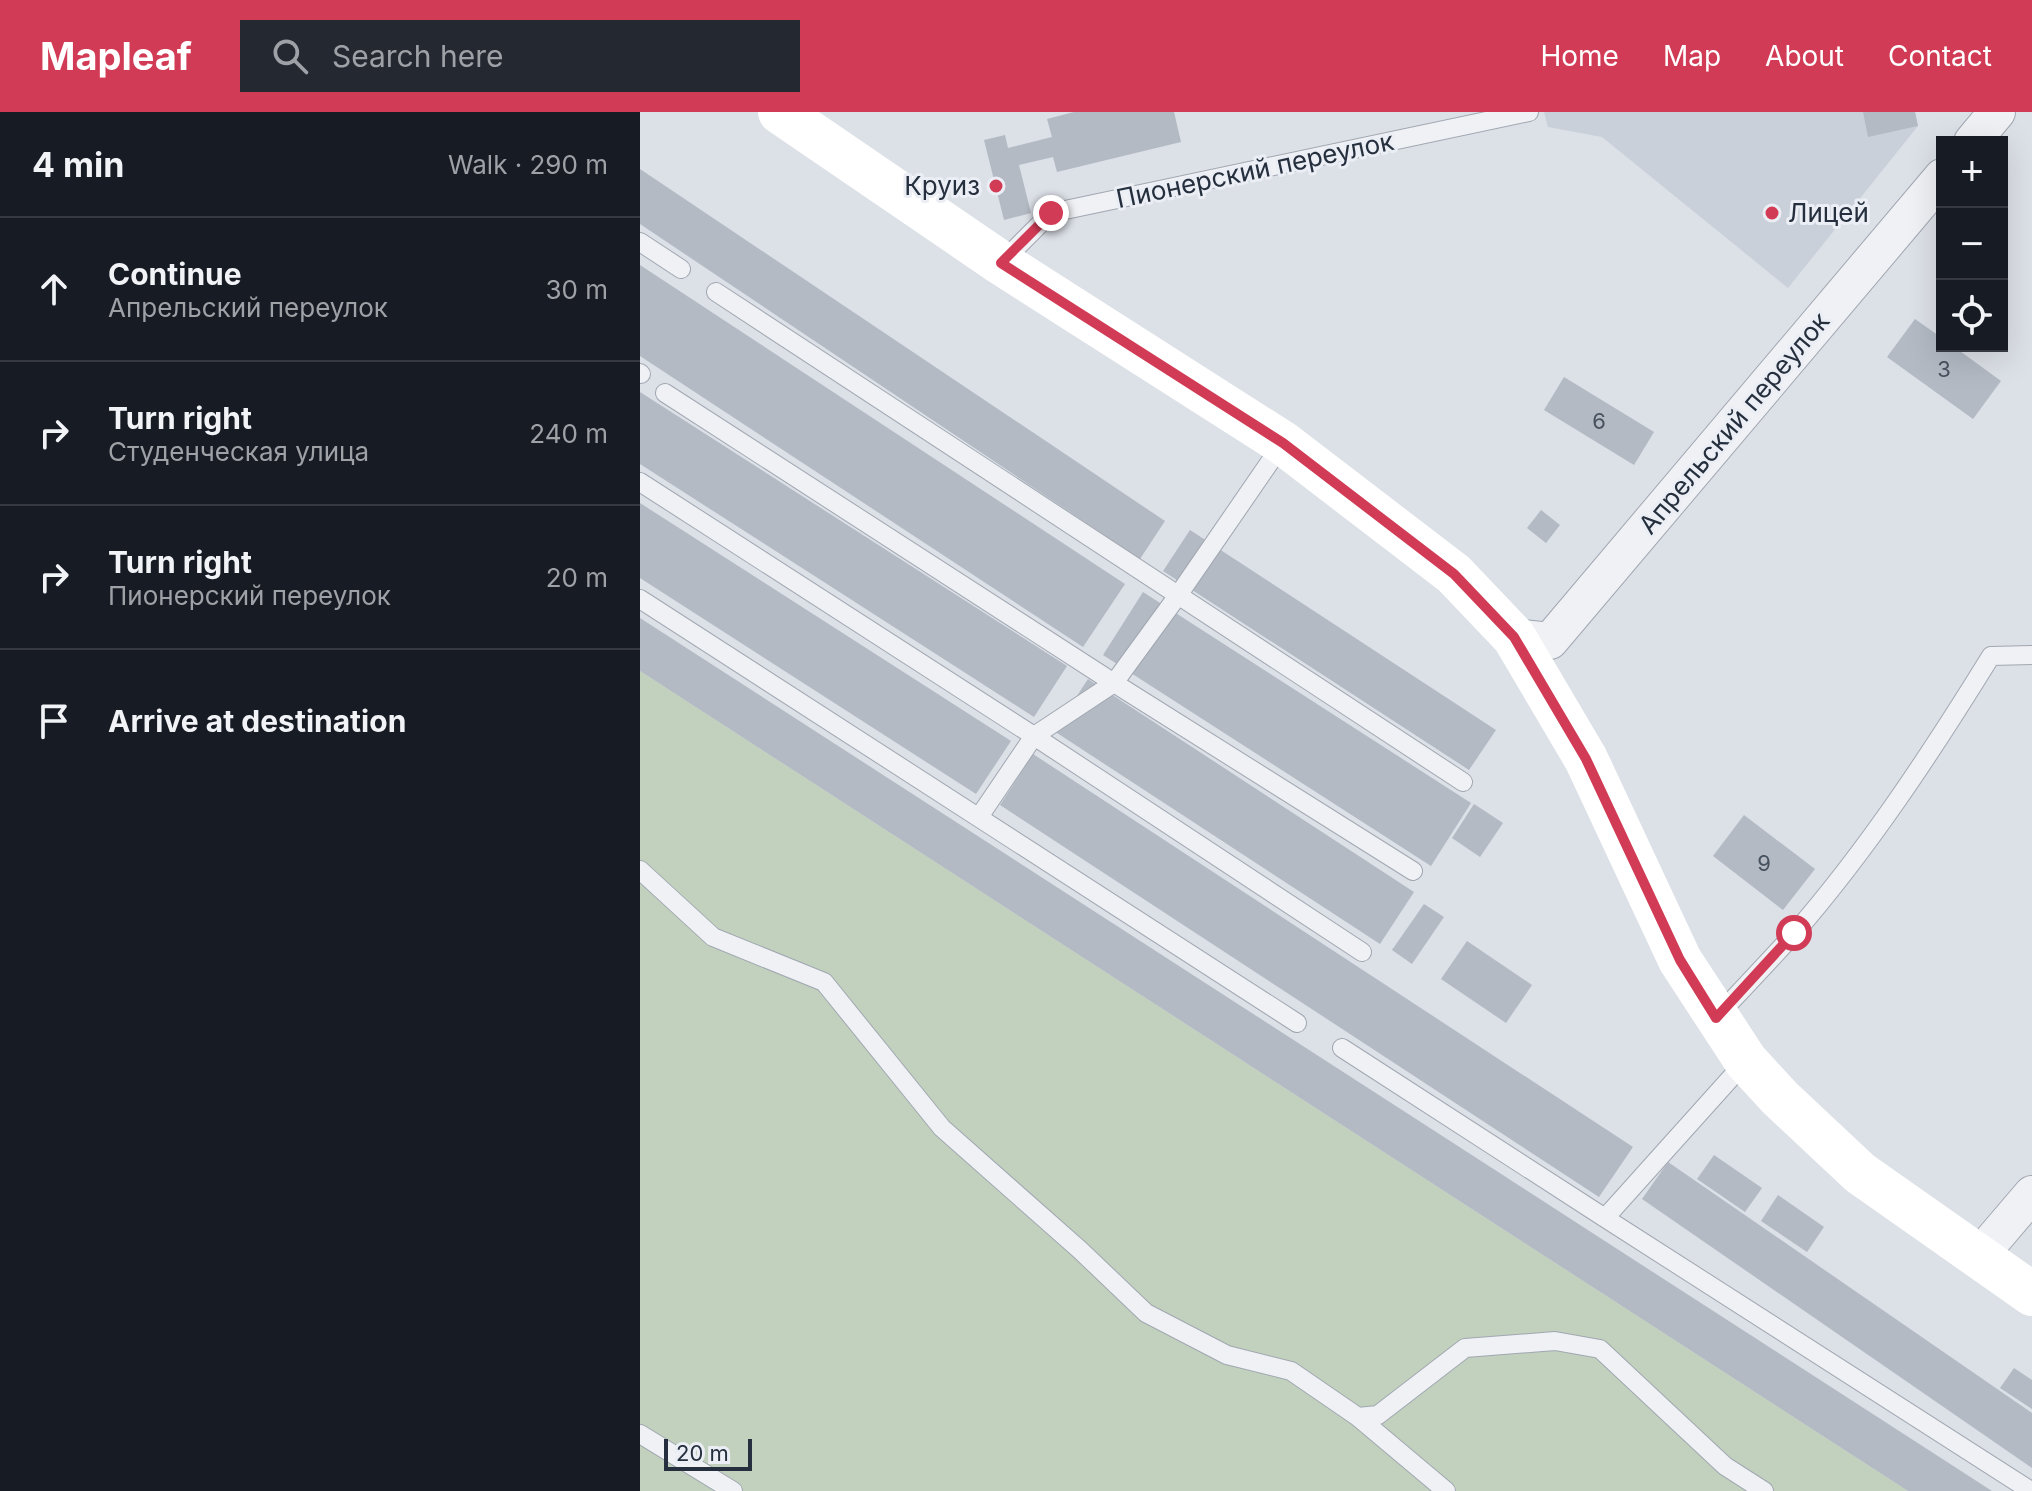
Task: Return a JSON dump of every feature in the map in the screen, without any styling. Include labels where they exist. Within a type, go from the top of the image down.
[{"type":"main road","points":[[780,112],[819,130],[1001,263],[1283,443],[1454,574],[1514,637],[1586,759],[1680,960],[1746,1061],[1780,1098],[1860,1173],[2032,1294]]},
{"type":"street","points":[[1977,136],[1997,112]]},
{"type":"street","name":"Апрельский переулок","points":[[1514,637],[1550,641],[1936,184]]},
{"type":"street","points":[[1980,1255],[2032,1194]]},
{"type":"lane","name":"Пионерский переулок","points":[[1001,263],[1051,213],[1529,112]]},
{"type":"lane","points":[[640,242],[681,269]]},
{"type":"lane","points":[[716,292],[1463,782]]},
{"type":"lane","points":[[665,393],[1114,683],[1413,871]]},
{"type":"lane","points":[[979,817],[1034,736],[1114,683],[1283,443]]},
{"type":"lane","points":[[640,482],[1362,952]]},
{"type":"lane","points":[[640,599],[1297,1023]]},
{"type":"lane","points":[[1716,1018],[1794,933],[1887,815],[1991,656],[2032,655]]},
{"type":"lane","points":[[640,870],[713,937],[824,982],[942,1128],[1146,1313],[1227,1355],[1291,1371],[1358,1417],[1446,1491]]},
{"type":"lane","points":[[1342,1048],[2031,1491]]},
{"type":"lane","points":[[1605,1218],[1746,1061]]},
{"type":"lane","points":[[1358,1417],[1378,1415],[1465,1348],[1555,1341],[1585,1346],[1600,1349],[1725,1466],[1764,1491]]},
{"type":"lane","points":[[640,1434],[733,1491]]},
{"type":"shaded area","name":"Лицей","points":[[1544,112],[1915,112],[1918,126],[1788,288],[1602,137],[1548,127]]},
{"type":"green space","points":[[640,671],[1908,1491],[640,1491]]},
{"type":"building","points":[[1074,112],[1174,112],[1181,142],[1057,172],[1053,157],[1019,165],[1031,213],[1004,220],[984,140],[1005,135],[1008,148],[1052,137],[1047,119]]},
{"type":"building","points":[[1863,112],[1915,112],[1918,126],[1868,137]]},
{"type":"building","points":[[640,169],[1165,521],[1140,559],[640,224]]},
{"type":"building","points":[[640,265],[1125,584],[1083,647],[640,356]]},
{"type":"building","points":[[1915,319],[1936,334],[1936,352],[1961,352],[2001,381],[1973,419],[1887,357]]},
{"type":"building","points":[[1564,377],[1654,432],[1634,465],[1544,410]]},
{"type":"building","points":[[640,392],[1067,666],[1034,717],[640,464]]},
{"type":"building","points":[[640,503],[1011,741],[976,794],[640,578]]},
{"type":"building","points":[[1541,510],[1560,525],[1546,543],[1527,528]]},
{"type":"building","points":[[1190,530],[1496,730],[1469,770],[1163,571]]},
{"type":"building","points":[[1143,592],[1471,803],[1431,866],[1103,655]]},
{"type":"building","points":[[640,618],[1992,1491],[1908,1491],[640,671]]},
{"type":"building","points":[[1088,679],[1414,892],[1380,944],[1054,731]]},
{"type":"building","points":[[1033,754],[1633,1147],[1599,1197],[1000,805]]},
{"type":"building","points":[[1474,804],[1503,823],[1480,857],[1452,838]]},
{"type":"building","points":[[1744,815],[1815,869],[1783,910],[1713,856]]},
{"type":"building","points":[[1424,904],[1444,917],[1412,964],[1392,950]]},
{"type":"building","points":[[1467,941],[1532,985],[1506,1023],[1441,979]]},
{"type":"building","points":[[1714,1155],[1762,1188],[1745,1212],[1697,1179]]},
{"type":"building","points":[[1668,1162],[2032,1413],[2032,1468],[1642,1199]]},
{"type":"building","points":[[1778,1195],[1824,1227],[1807,1252],[1761,1221]]},
{"type":"building","points":[[2014,1368],[2032,1380],[2032,1409],[2000,1388]]},
{"type":"place","name":"Круиз","points":[[996,186]]},
{"type":"place","name":"Лицей","points":[[1772,213]]},
{"type":"route","points":[[1051,213],[1001,263],[1283,443],[1454,574],[1514,637],[1586,759],[1680,960],[1716,1018],[1794,933]]}]
